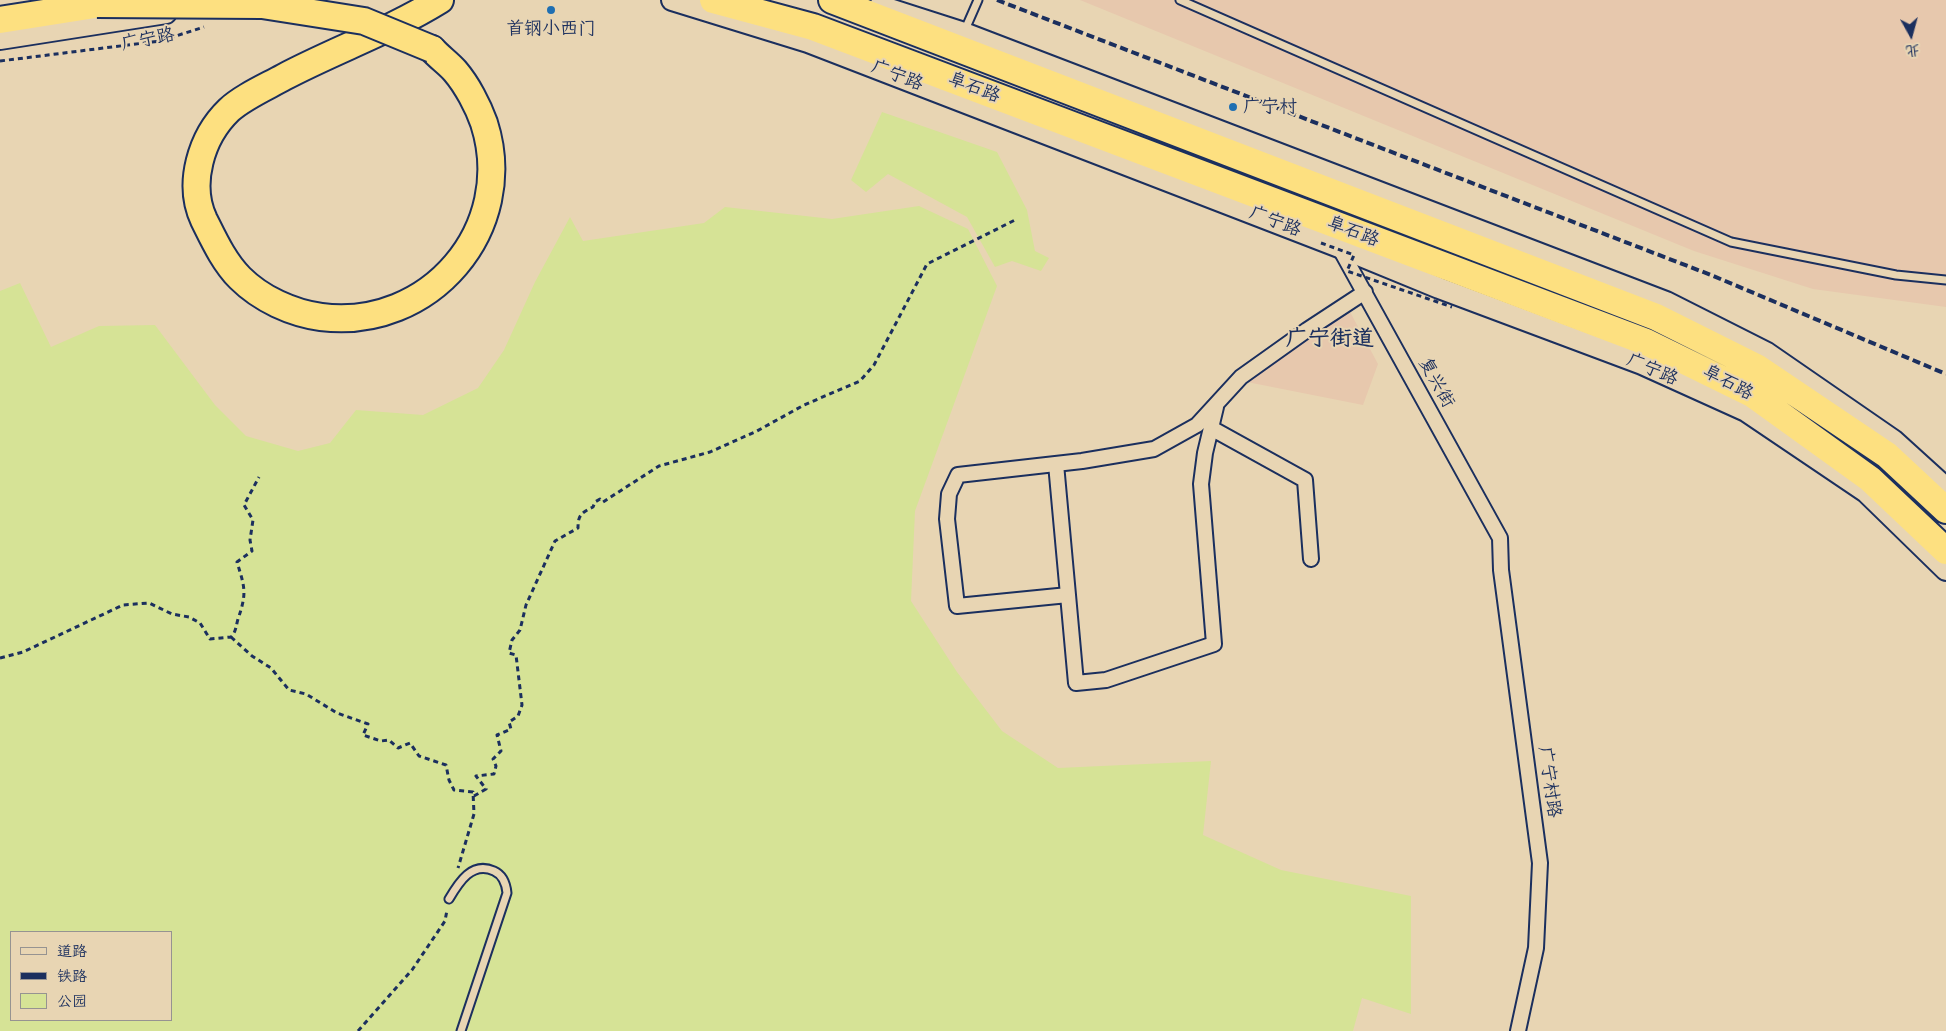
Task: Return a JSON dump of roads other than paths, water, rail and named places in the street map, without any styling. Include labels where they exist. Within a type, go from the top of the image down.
[{"type":"highway","points":[[0,20],[128,0]]},
{"type":"highway","points":[[97,4],[262,5],[364,21],[432,50],[456,72],[476,106],[488,139],[490,186],[485,212],[476,238],[453,270],[423,295],[400,308],[365,318],[337,319],[305,315],[286,308],[260,295],[239,278],[218,248],[200,212],[197,180],[201,153],[210,133],[229,110],[261,89],[302,68],[418,13],[440,0]]},
{"type":"highway","name":"阜石路","points":[[713,0],[813,27],[1646,342],[1752,394],[1870,479],[1946,551]]},
{"type":"highway","name":"阜石路","points":[[832,0],[1656,317],[1758,368],[1887,456],[1946,510]]},
{"type":"street","name":"广宁路","points":[[0,39],[250,0]]},
{"type":"street","name":"广宁路","points":[[672,0],[808,42],[1439,288],[1642,364],[1746,411],[1866,492],[1946,570]]},
{"type":"street","points":[[860,0],[964,33],[1666,302],[1767,353],[1893,440],[1946,488]]},
{"type":"street","name":"复兴街","points":[[1330,245],[1365,292],[1500,538]]},
{"type":"street","points":[[1068,595],[957,606],[947,519],[949,494],[958,475],[1056,464],[1154,448],[1197,425],[1241,377],[1365,292]]},
{"type":"street","points":[[1056,464],[1076,683],[1106,680],[1214,644],[1201,484],[1216,406]]},
{"type":"street","points":[[1211,428],[1305,480],[1311,559]]},
{"type":"street","name":"广宁村路","points":[[1500,538],[1501,570],[1540,863],[1536,948],[1518,1031]]},
{"type":"lane","points":[[964,33],[978,0]]},
{"type":"lane","points":[[1180,0],[1732,242],[1896,275],[1946,280]]},
{"type":"lane","points":[[449,899],[460,880],[473,870],[486,867],[499,873],[506,883],[507,893],[461,1031]]},
{"type":"railway","points":[[997,0],[1711,275],[1946,374]]},
{"type":"place","name":"首钢小西门","points":[[551,10]]},
{"type":"place","name":"广宁村","points":[[1233,107]]},
{"type":"district","name":"广宁街道","points":[[1330,339]]}]
